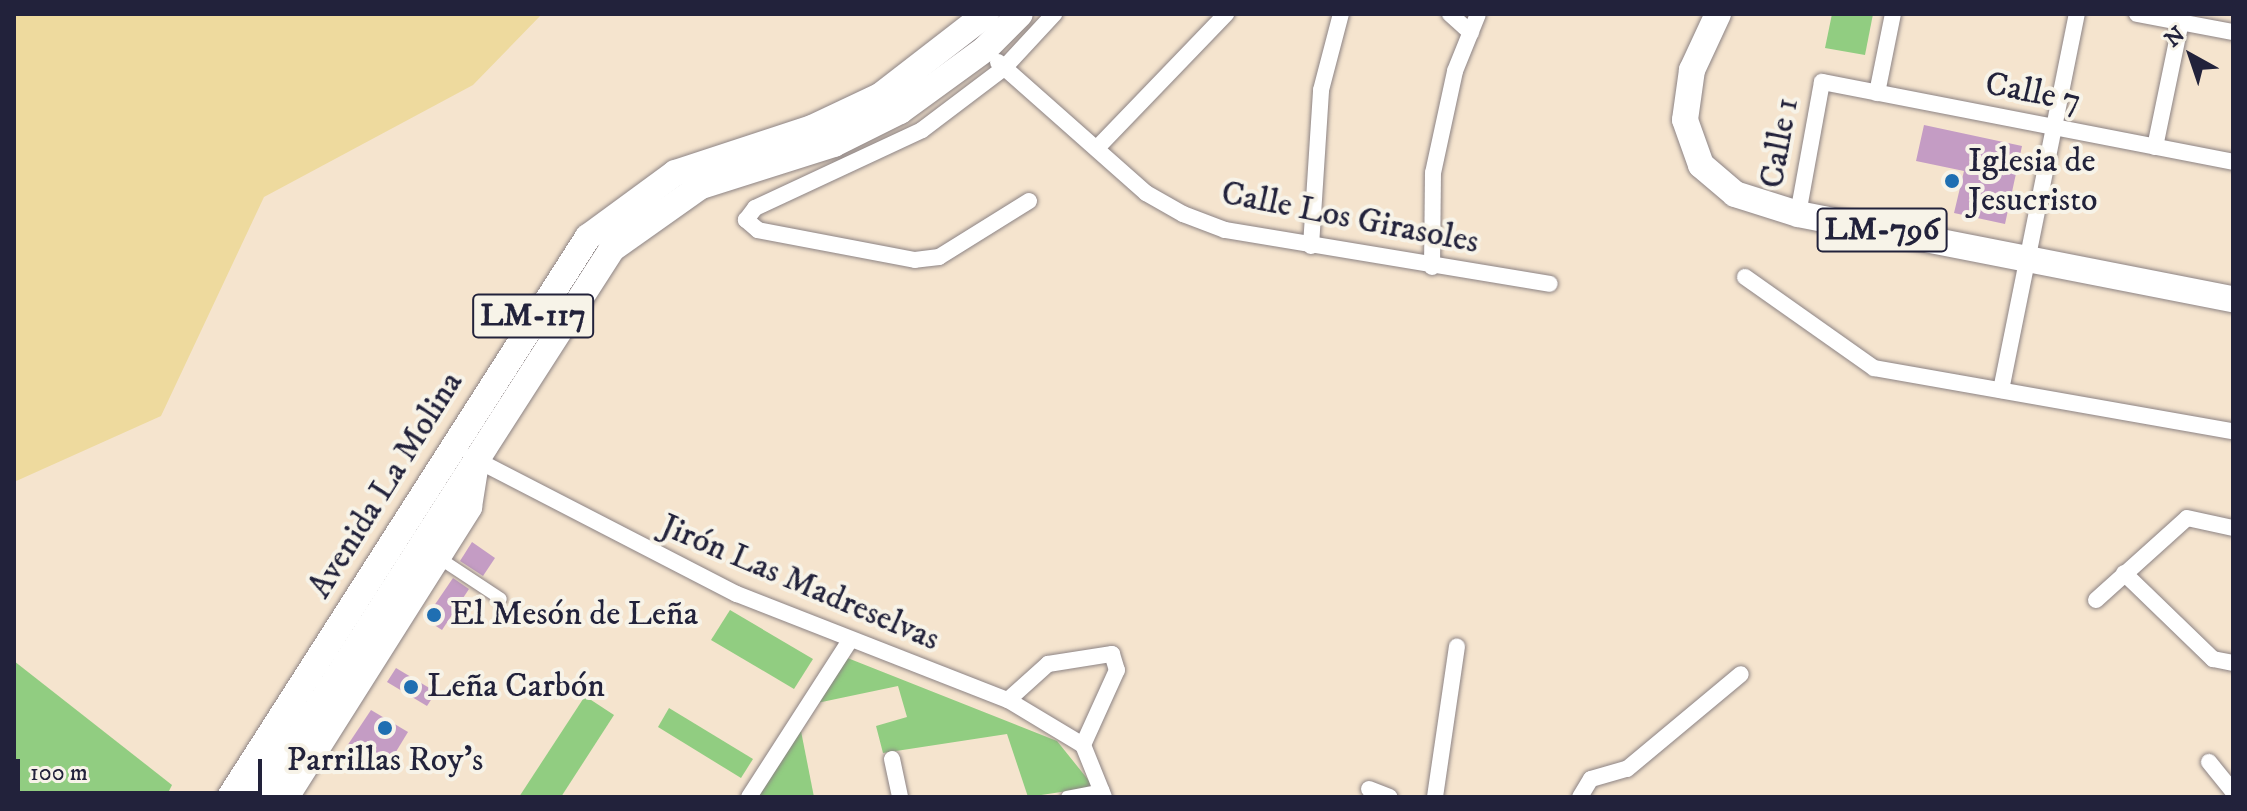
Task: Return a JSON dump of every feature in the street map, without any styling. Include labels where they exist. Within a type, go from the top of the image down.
[{"type":"main road","name":"Avenida La Molina","points":[[260,797],[477,460],[584,284],[643,220],[701,186],[875,124],[1020,14]]},
{"type":"main road","name":"LM-796","points":[[1718,14],[1687,88],[1689,142],[1725,189],[1798,214],[2233,299]]},
{"type":"main road","name":"Avenida La Molina","points":[[230,797],[561,272],[620,208],[697,163],[856,109],[987,40]]},
{"type":"main road","name":"Avenida La Molina","points":[[286,797],[469,507],[477,460]]},
{"type":"street","points":[[1029,201],[939,257],[915,260],[758,230],[746,220],[755,208],[891,149],[987,40],[1054,14]]},
{"type":"street","points":[[1098,147],[1226,14]]},
{"type":"street","points":[[1311,246],[1321,90],[1341,14]]},
{"type":"street","points":[[1450,14],[1471,33]]},
{"type":"street","points":[[1432,267],[1433,173],[1478,14]]},
{"type":"street","points":[[1877,93],[1893,14]]},
{"type":"street","points":[[2001,390],[2051,127],[2077,14]]},
{"type":"street","points":[[2137,14],[2233,32]]},
{"type":"street","points":[[2155,147],[2181,22]]},
{"type":"street","name":"Calle Los Girasoles","points":[[987,40],[1146,193],[1183,214],[1311,246],[1550,284]]},
{"type":"street","name":"Calle 1","points":[[1798,214],[1822,82]]},
{"type":"street","name":"Calle 7","points":[[1822,82],[2233,162]]},
{"type":"street","points":[[1745,277],[1863,363],[2233,431]]},
{"type":"street","name":"Jirón Las Madreselvas","points":[[452,447],[660,559],[849,642],[1008,700],[1083,745]]},
{"type":"street","points":[[2096,600],[2187,518],[2233,528]]},
{"type":"street","points":[[439,558],[501,599]]},
{"type":"street","points":[[2124,573],[2213,659],[2233,663]]},
{"type":"street","points":[[749,797],[849,642]]},
{"type":"street","points":[[1435,797],[1457,647]]},
{"type":"street","points":[[1008,700],[1048,664],[1115,657],[1117,670],[1083,745],[1103,794],[1067,797]]},
{"type":"street","points":[[1580,797],[1591,779],[1627,769],[1741,674]]},
{"type":"street","points":[[892,759],[900,797]]},
{"type":"street","points":[[2209,762],[2233,795]]},
{"type":"street","points":[[1369,789],[1390,797]]},
{"type":"green space","points":[[1832,14],[1873,14],[1865,55],[1825,48]]},
{"type":"green space","points":[[730,610],[813,659],[794,689],[711,640]]},
{"type":"green space","points":[[845,657],[1057,741],[1094,787],[1028,797],[1007,734],[883,753],[876,726],[907,717],[898,686],[817,703]]},
{"type":"green space","points":[[14,661],[172,785],[166,797],[14,797]]},
{"type":"green space","points":[[585,696],[614,715],[561,797],[519,797]]},
{"type":"green space","points":[[669,708],[753,759],[741,778],[658,727]]},
{"type":"green space","points":[[800,726],[814,797],[755,797]]},
{"type":"sand","points":[[14,14],[542,14],[473,85],[264,197],[161,416],[14,482]]},
{"type":"building","points":[[1924,125],[2022,146],[2005,224],[1954,213],[1964,171],[1916,161]]},
{"type":"building","points":[[472,542],[495,558],[483,576],[460,561]]},
{"type":"building","points":[[453,578],[469,589],[442,630],[425,619]]},
{"type":"building","name":"Leña Carbón","points":[[396,668],[436,692],[427,706],[387,682]]},
{"type":"building","points":[[371,710],[408,732],[383,773],[345,749]]},
{"type":"place","name":"Iglesia de Jesucristo","points":[[1952,181]]},
{"type":"place","name":"El Mesón de Leña","points":[[434,615]]},
{"type":"place","name":"Leña Carbón","points":[[411,687]]},
{"type":"place","name":"Parrillas Roy's","points":[[385,728]]}]
